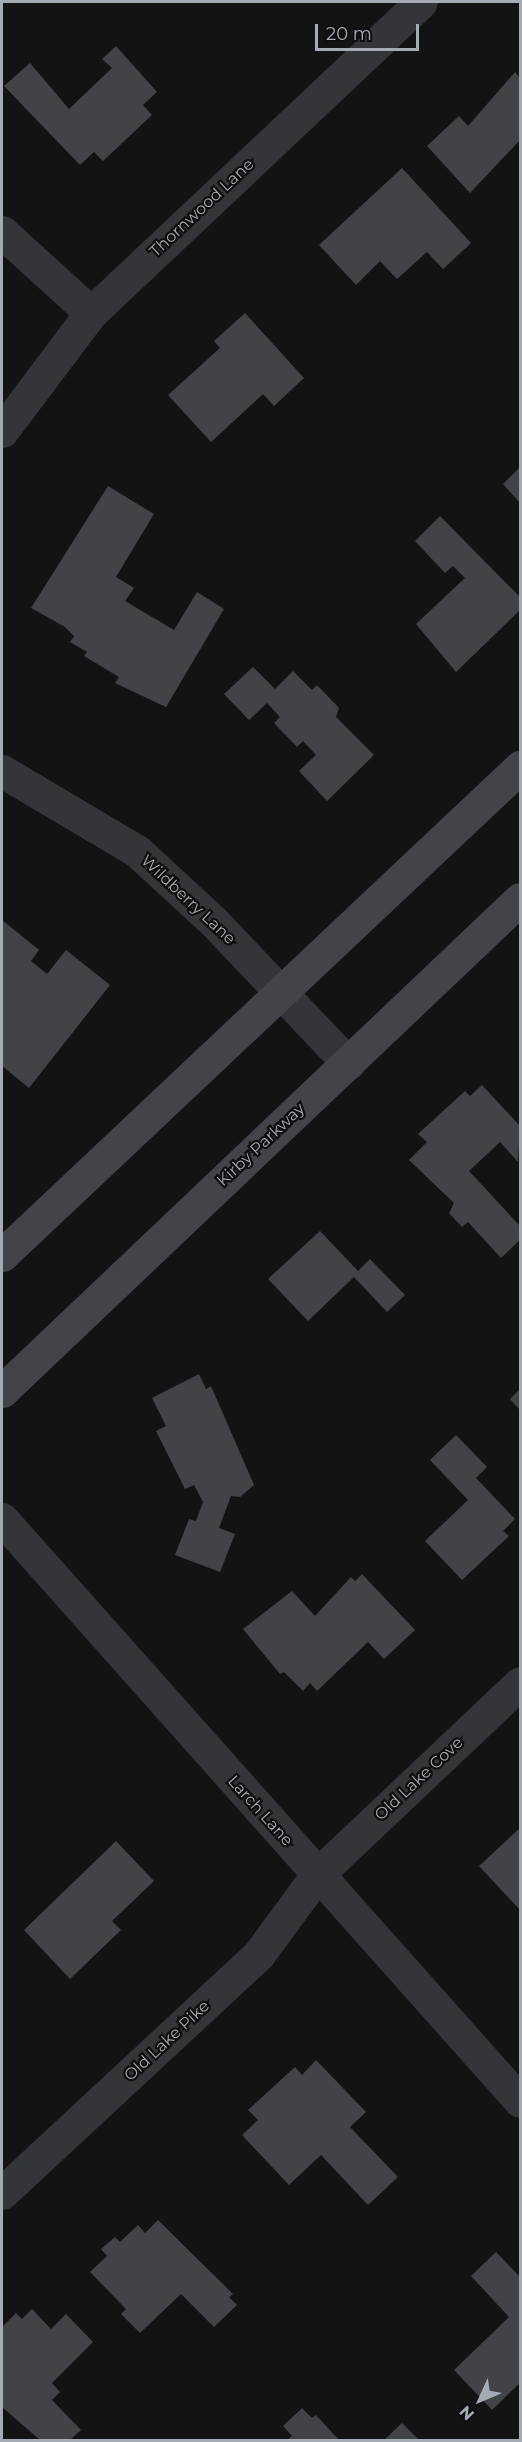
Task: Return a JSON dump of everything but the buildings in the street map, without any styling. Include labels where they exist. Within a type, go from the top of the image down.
[{"type":"main road","points":[[2,1255],[283,993],[520,767]]},
{"type":"main road","name":"Kirby Parkway","points":[[2,1391],[520,899]]},
{"type":"street","name":"Thornwood Lane","points":[[2,431],[91,314],[422,2]]},
{"type":"street","points":[[2,232],[91,314]]},
{"type":"street","name":"Wildberry Lane","points":[[2,771],[137,851],[283,993],[348,1063]]},
{"type":"street","name":"Larch Lane","points":[[2,1519],[520,2101]]},
{"type":"street","name":"Old Lake Cove","points":[[317,1875],[520,1683]]},
{"type":"street","name":"Old Lake Pike","points":[[2,2193],[259,1954],[317,1875]]}]
